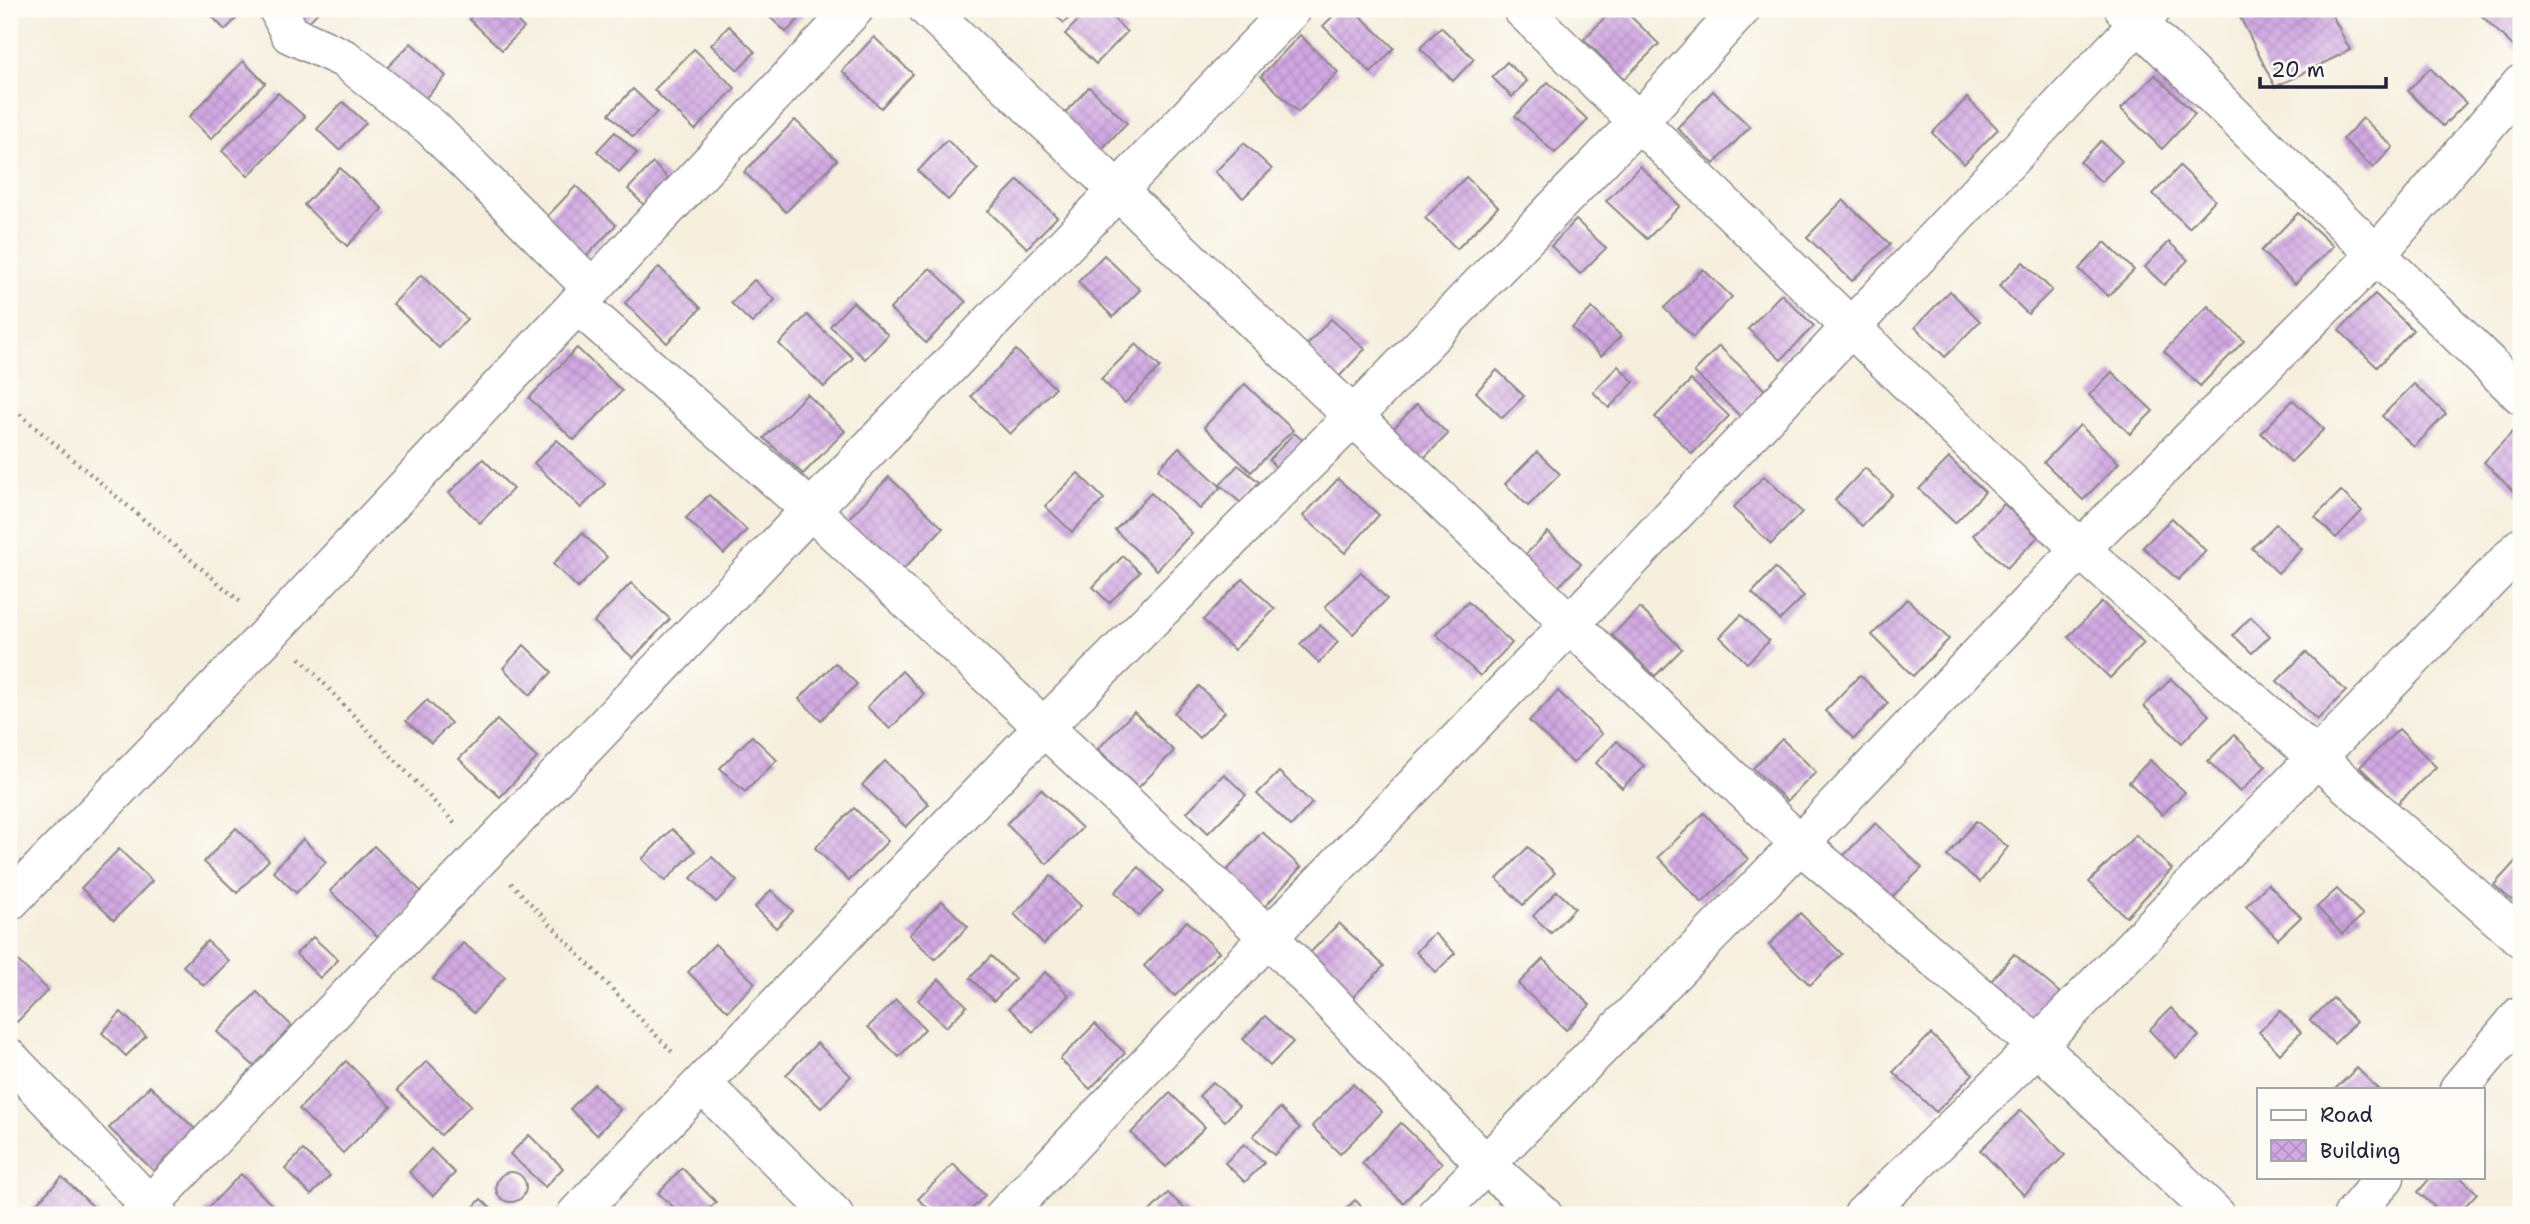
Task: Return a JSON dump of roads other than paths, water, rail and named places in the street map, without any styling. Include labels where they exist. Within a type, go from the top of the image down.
[{"type":"street","points":[[278,9],[290,34],[345,59],[430,127],[585,296],[1269,937],[1485,1164],[1543,1215]]},
{"type":"street","points":[[9,902],[272,629],[854,9]]},
{"type":"street","points":[[928,9],[1800,844],[2037,1045],[2216,1215]]},
{"type":"street","points":[[9,1058],[150,1212],[811,510],[1292,9]]},
{"type":"street","points":[[1521,9],[2080,549],[2521,938]]},
{"type":"street","points":[[576,1215],[704,1085],[1043,728],[1354,415],[1637,123],[1741,9]]},
{"type":"street","points":[[1005,1215],[1850,328],[2138,13],[2521,395]]},
{"type":"street","points":[[1437,1215],[1800,844],[2080,549],[2377,254],[2521,83]]},
{"type":"street","points":[[1863,1215],[2037,1045],[2521,547]]},
{"type":"street","points":[[2460,1088],[2521,1015]]},
{"type":"street","points":[[704,1085],[834,1215]]},
{"type":"street","points":[[2353,1215],[2384,1178]]}]
